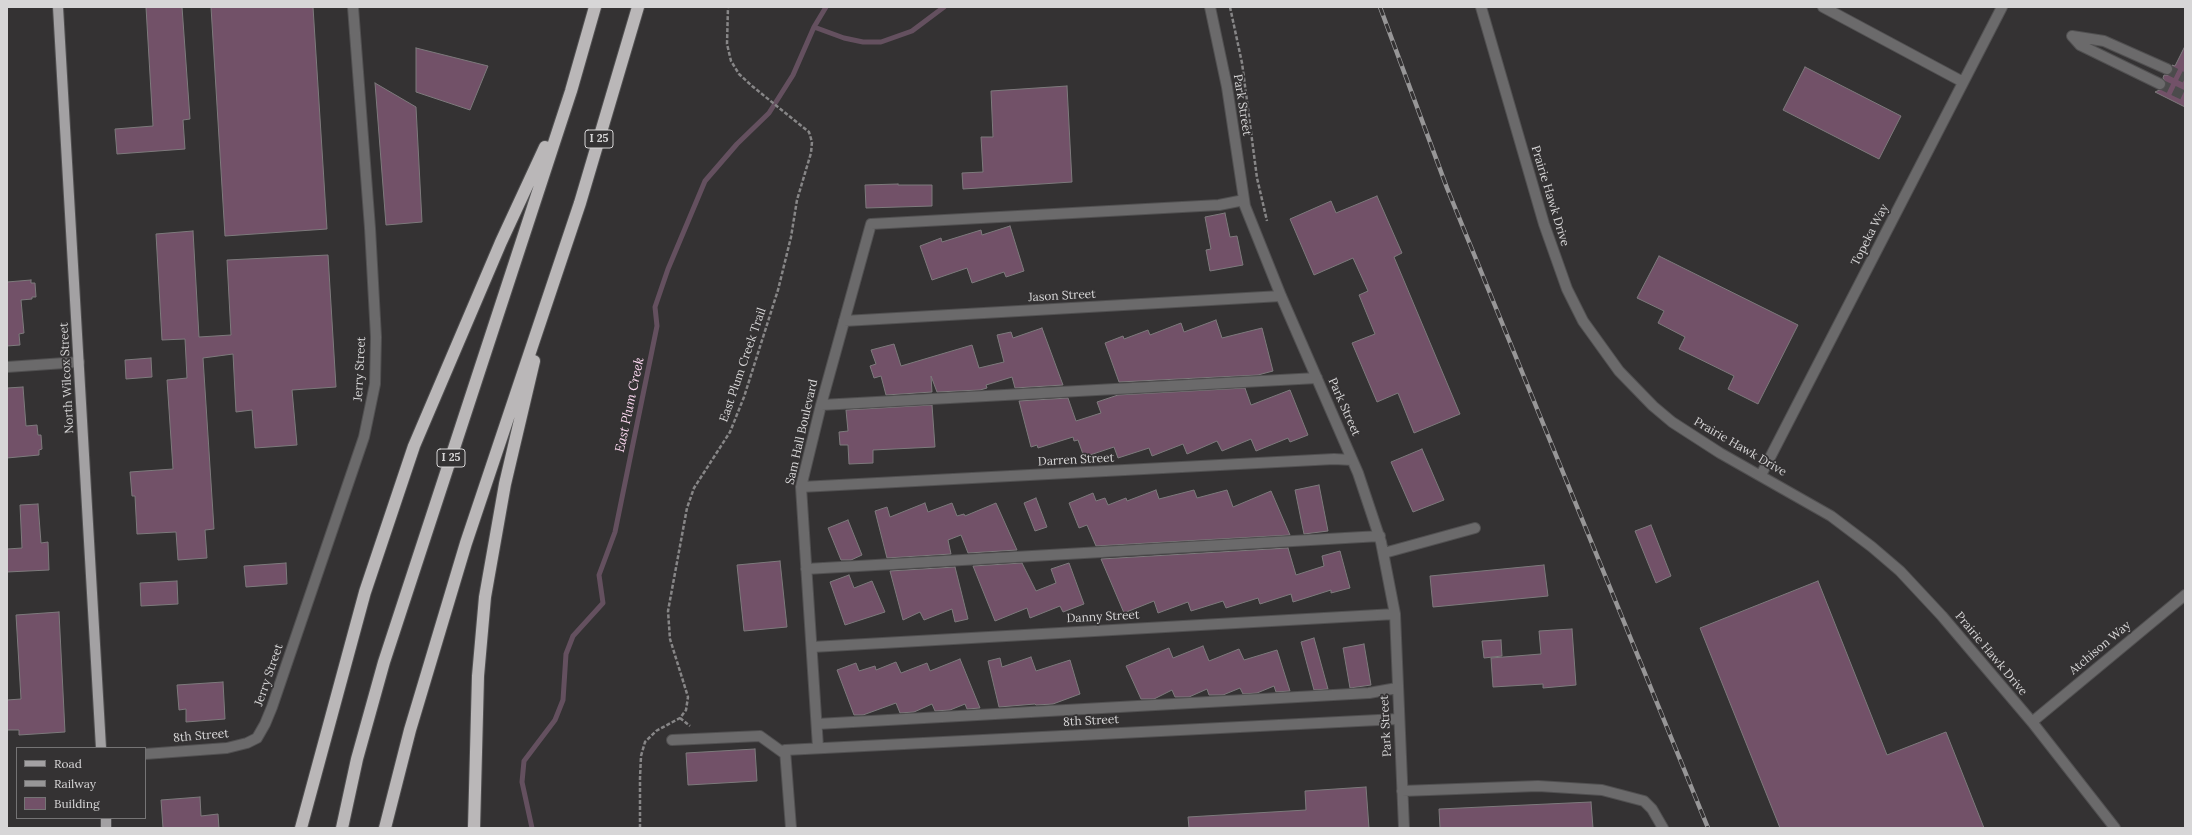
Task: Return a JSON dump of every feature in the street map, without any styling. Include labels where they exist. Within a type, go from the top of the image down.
[{"type":"highway","name":"I 25","points":[[342,828],[357,759],[388,647],[571,91],[595,7]]},
{"type":"highway","name":"I 25","points":[[385,828],[410,730],[466,543],[580,202],[638,7]]},
{"type":"highway","points":[[301,828],[365,592],[414,446],[501,242],[571,91]]},
{"type":"highway","points":[[474,828],[478,676],[485,598],[507,477],[557,271]]},
{"type":"main road","name":"North Wilcox Street","points":[[58,7],[101,747]]},
{"type":"street","name":"Jerry Street","points":[[257,738],[272,707],[364,437],[372,405],[376,365],[375,322],[370,228],[353,7]]},
{"type":"street","name":"Park Street","points":[[1210,7],[1227,87],[1244,200],[1281,296],[1366,492],[1380,536],[1395,614],[1398,719],[1404,828]]},
{"type":"street","name":"Prairie Hawk Drive","points":[[1481,7],[1552,246],[1567,289],[1583,320],[1619,371],[1653,406],[1692,435],[1847,527],[1900,572],[1942,616],[2032,722],[2115,828]]},
{"type":"street","name":"Topeka Way","points":[[1761,475],[2002,7]]},
{"type":"street","points":[[1827,8],[1963,82]]},
{"type":"street","points":[[2160,84],[2080,45],[2072,36],[2104,41],[2167,69]]},
{"type":"street","name":"Sam Hall Boulevard","points":[[818,748],[801,487],[821,405],[871,224],[1219,205],[1244,200]]},
{"type":"street","name":"Jason Street","points":[[844,322],[1281,296]]},
{"type":"street","points":[[7,367],[79,362]]},
{"type":"street","points":[[821,405],[1317,378]]},
{"type":"street","name":"Darren Street","points":[[801,487],[1334,458],[1352,460]]},
{"type":"street","points":[[1384,553],[1475,528]]},
{"type":"street","points":[[806,569],[1380,536]]},
{"type":"street","name":"Atchison Way","points":[[2032,722],[2185,595]]},
{"type":"street","name":"Danny Street","points":[[812,647],[1395,614]]},
{"type":"street","points":[[817,724],[1361,693],[1397,688]]},
{"type":"street","name":"8th Street","points":[[785,752],[818,748],[1398,719]]},
{"type":"street","points":[[672,740],[760,736],[785,752],[791,828]]},
{"type":"street","name":"8th Street","points":[[146,754],[227,748],[247,743],[257,738]]},
{"type":"street","points":[[1402,791],[1538,786],[1602,790],[1644,801],[1652,809],[1663,828]]},
{"type":"path","name":"East Plum Creek Trail","points":[[640,828],[641,756],[645,742],[656,730],[680,718],[686,710],[688,697],[670,639],[668,611],[687,508],[694,488],[730,432],[744,397],[778,290],[791,237],[797,200],[811,153],[812,142],[809,132],[752,86],[739,74],[731,61],[727,44],[728,7]]},
{"type":"path","points":[[1230,7],[1236,29],[1247,92],[1257,178],[1268,224]]},
{"type":"building","points":[[146,7],[182,7],[190,119],[183,120],[185,149],[117,154],[115,129],[153,126]]},
{"type":"building","points":[[211,7],[313,7],[327,229],[225,236]]},
{"type":"building","points":[[2185,46],[2185,107],[2155,92],[2166,87],[2166,83],[2163,78],[2164,75],[2168,75],[2173,72],[2172,65],[2175,66]]},
{"type":"building","points":[[416,48],[488,66],[470,110],[416,92]]},
{"type":"building","points":[[1805,67],[1901,116],[1879,159],[1783,110]]},
{"type":"building","points":[[375,83],[416,107],[422,222],[386,225]]},
{"type":"building","points":[[1067,86],[1072,182],[963,189],[962,173],[983,172],[981,137],[993,137],[991,91]]},
{"type":"building","points":[[865,185],[932,185],[932,206],[866,208]]},
{"type":"building","points":[[1377,196],[1402,253],[1394,257],[1460,414],[1414,433],[1398,393],[1377,402],[1352,343],[1375,334],[1359,295],[1368,291],[1353,258],[1314,275],[1290,219],[1331,201],[1336,213]]},
{"type":"building","points":[[1225,213],[1230,237],[1237,236],[1243,265],[1210,271],[1206,250],[1211,249],[1205,217]]},
{"type":"building","points":[[1010,226],[1024,271],[1006,277],[1004,272],[972,283],[967,268],[932,280],[920,246],[941,238],[942,242],[981,230],[982,235]]},
{"type":"building","points":[[193,231],[199,337],[231,335],[227,260],[328,255],[336,387],[292,390],[297,445],[255,448],[252,410],[236,412],[233,354],[203,358],[214,529],[205,530],[207,558],[178,560],[176,532],[137,534],[135,496],[132,496],[130,472],[173,469],[167,380],[187,378],[185,339],[162,340],[156,234]]},
{"type":"building","points":[[1659,256],[1798,325],[1758,404],[1728,389],[1734,376],[1679,349],[1685,337],[1658,323],[1664,311],[1637,298]]},
{"type":"building","points":[[31,280],[31,283],[35,283],[36,297],[21,300],[24,333],[19,334],[20,345],[7,346],[7,282]]},
{"type":"building","points":[[1216,320],[1222,338],[1262,328],[1273,371],[1258,375],[1119,382],[1105,343],[1123,336],[1124,339],[1148,330],[1150,335],[1181,323],[1184,332]]},
{"type":"building","points":[[1042,328],[1063,385],[1015,388],[1012,377],[986,385],[987,388],[980,390],[937,392],[931,376],[932,392],[886,395],[881,376],[874,378],[870,366],[876,364],[871,350],[894,344],[901,366],[972,345],[979,368],[1004,362],[997,335],[1011,332],[1013,338]]},
{"type":"building","points":[[151,358],[152,377],[126,379],[125,360]]},
{"type":"building","points":[[23,387],[26,426],[37,425],[38,435],[41,435],[42,449],[39,450],[39,455],[7,458],[7,388]]},
{"type":"building","points":[[1245,388],[1251,405],[1290,390],[1308,435],[1290,442],[1288,438],[1256,451],[1251,439],[1222,451],[1217,441],[1187,454],[1183,444],[1152,456],[1149,448],[1118,458],[1114,447],[1084,457],[1078,440],[1074,441],[1073,437],[1038,448],[1037,445],[1031,447],[1019,401],[1068,398],[1076,421],[1101,413],[1097,402],[1118,395]]},
{"type":"building","points":[[932,405],[935,447],[873,450],[873,463],[849,464],[848,445],[840,445],[839,432],[848,431],[846,410]]},
{"type":"building","points":[[1422,449],[1444,500],[1413,512],[1391,462]]},
{"type":"building","points":[[1319,485],[1328,531],[1304,534],[1295,490]]},
{"type":"building","points":[[1156,490],[1159,499],[1194,490],[1197,498],[1227,490],[1233,507],[1271,491],[1290,535],[1096,546],[1087,525],[1079,528],[1069,503],[1093,493],[1096,501],[1105,498],[1108,505],[1126,498],[1127,501]]},
{"type":"building","points":[[1036,498],[1047,527],[1035,531],[1024,503]]},
{"type":"building","points":[[925,503],[928,512],[952,503],[957,516],[964,514],[965,516],[996,503],[1017,550],[968,553],[961,535],[948,540],[951,554],[887,558],[875,511],[887,507],[890,517]]},
{"type":"building","points":[[38,504],[41,543],[48,542],[49,570],[7,572],[7,549],[22,548],[20,505]]},
{"type":"building","points":[[848,520],[862,555],[851,560],[841,560],[828,528]]},
{"type":"building","points":[[1651,525],[1671,576],[1656,583],[1635,531]]},
{"type":"building","points":[[1288,548],[1296,575],[1324,566],[1322,556],[1340,551],[1350,588],[1331,593],[1331,590],[1293,602],[1291,594],[1260,604],[1258,598],[1226,608],[1223,601],[1191,611],[1188,602],[1158,613],[1154,601],[1124,613],[1101,559]]},
{"type":"building","points":[[780,561],[787,627],[744,631],[737,565]]},
{"type":"building","points":[[286,563],[287,584],[246,587],[244,566]]},
{"type":"building","points":[[1022,563],[1036,591],[1056,583],[1051,569],[1069,563],[1084,604],[1063,612],[1060,606],[1030,618],[1027,608],[995,621],[973,566]]},
{"type":"building","points":[[1544,565],[1548,596],[1433,607],[1430,576]]},
{"type":"building","points":[[955,567],[968,619],[955,622],[952,609],[924,620],[920,612],[903,620],[890,571]]},
{"type":"building","points":[[849,575],[854,588],[872,581],[885,612],[845,625],[830,582]]},
{"type":"building","points":[[177,581],[178,604],[141,606],[140,583]]},
{"type":"building","points":[[1818,581],[1887,755],[1946,732],[1984,828],[1780,828],[1700,628]]},
{"type":"building","points":[[59,612],[65,732],[19,735],[19,730],[7,730],[7,700],[21,699],[16,615]]},
{"type":"building","points":[[1572,629],[1576,685],[1543,688],[1543,684],[1493,687],[1491,658],[1541,654],[1539,631]]},
{"type":"building","points":[[1314,638],[1328,689],[1314,690],[1301,642]]},
{"type":"building","points":[[1501,640],[1502,656],[1484,658],[1482,641]]},
{"type":"building","points":[[1364,644],[1371,685],[1350,688],[1343,648]]},
{"type":"building","points":[[1203,646],[1209,661],[1239,649],[1244,660],[1277,650],[1290,691],[1276,692],[1274,686],[1257,693],[1243,694],[1240,688],[1223,695],[1209,695],[1207,689],[1189,697],[1175,697],[1172,690],[1154,699],[1141,699],[1126,666],[1169,648],[1173,658]]},
{"type":"building","points":[[1031,657],[1036,671],[1070,660],[1080,694],[1053,704],[999,707],[988,661],[1000,658],[1002,667]]},
{"type":"building","points":[[960,659],[980,708],[967,709],[965,704],[950,710],[935,711],[932,704],[914,712],[900,713],[896,703],[863,715],[854,715],[837,670],[856,663],[859,671],[875,666],[876,670],[896,662],[901,673],[927,663],[930,671]]},
{"type":"building","points":[[223,682],[225,719],[186,722],[186,709],[179,710],[177,685]]},
{"type":"building","points":[[755,749],[757,781],[688,785],[686,753]]},
{"type":"building","points":[[1366,787],[1369,828],[1189,828],[1188,817],[1306,810],[1305,791]]},
{"type":"building","points":[[200,797],[201,816],[218,814],[219,828],[163,828],[161,800]]},
{"type":"building","points":[[1591,802],[1593,828],[1440,828],[1439,809]]},
{"type":"waterway","name":"East Plum Creek","points":[[532,828],[522,782],[524,761],[555,720],[563,700],[566,654],[573,636],[603,603],[599,575],[615,532],[657,326],[655,307],[668,269],[705,181],[737,144],[769,113],[793,75],[814,27],[826,7]]},
{"type":"waterway","points":[[814,27],[844,38],[863,42],[881,42],[912,31],[944,7]]},
{"type":"tunnel","points":[[2167,69],[2185,78]]},
{"type":"tunnel","points":[[2160,84],[2185,96]]},
{"type":"railway","points":[[1380,7],[1447,188],[1708,828]]}]
